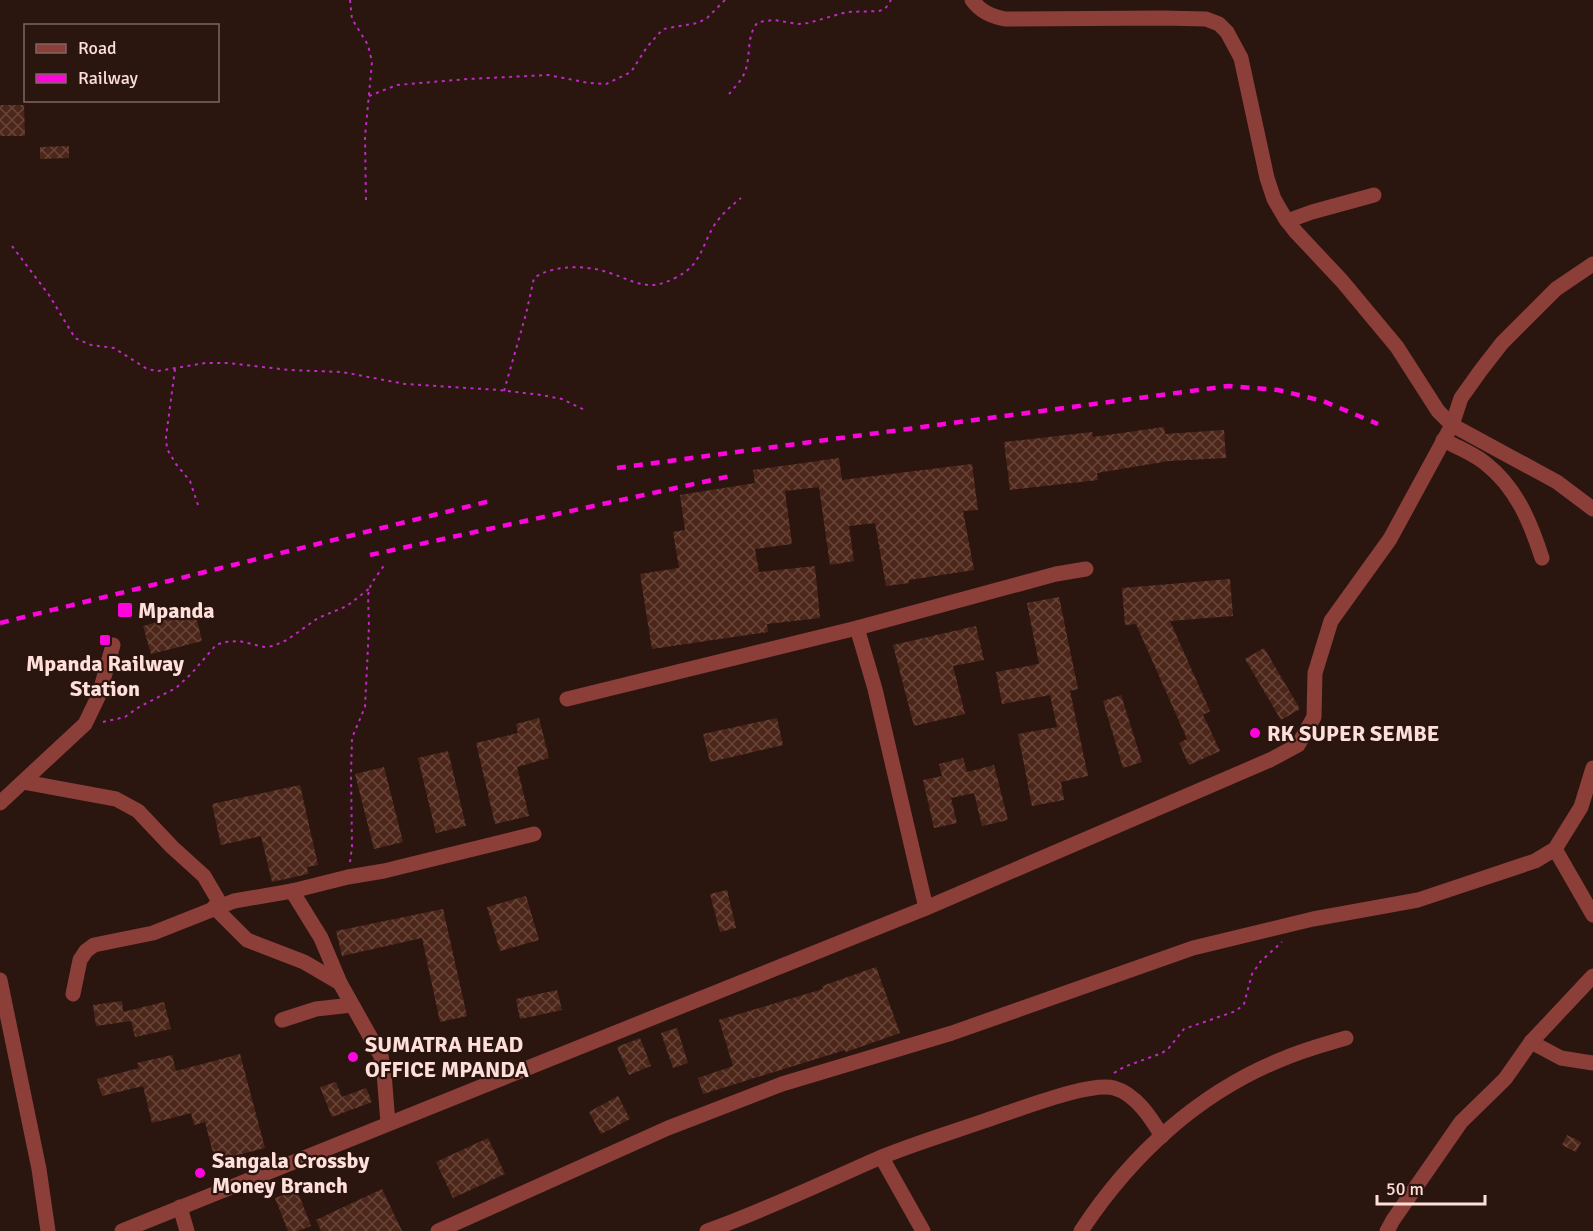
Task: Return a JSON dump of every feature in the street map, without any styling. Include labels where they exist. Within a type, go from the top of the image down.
[{"type":"street","points":[[972,0],[984,12],[1005,19],[1206,19],[1219,24],[1227,32],[1241,57],[1267,178],[1274,199],[1287,221],[1342,281],[1397,347],[1438,411],[1447,433],[1502,478],[1517,497],[1532,527],[1542,558]]},
{"type":"street","points":[[1287,221],[1374,195]]},
{"type":"street","points":[[122,1231],[926,908],[1270,760],[1298,745],[1314,717],[1315,673],[1331,621],[1390,539],[1447,433],[1461,398],[1502,343],[1556,289],[1593,264]]},
{"type":"street","points":[[1447,433],[1557,482],[1593,509]]},
{"type":"street","points":[[567,699],[857,628],[1056,574],[1086,569]]},
{"type":"street","points":[[857,628],[875,689],[926,908]]},
{"type":"street","points":[[0,803],[85,724],[99,694],[113,645]]},
{"type":"street","points":[[438,1231],[668,1128],[782,1084],[952,1033],[1193,948],[1313,919],[1418,900],[1526,864],[1555,849],[1581,807],[1593,768]]},
{"type":"street","points":[[24,782],[116,799],[138,811],[204,876],[218,906],[247,940],[304,962],[340,983]]},
{"type":"street","points":[[73,994],[80,960],[94,945],[153,933],[218,906],[257,896],[292,891],[384,871],[534,834]]},
{"type":"street","points":[[1555,849],[1593,915]]},
{"type":"street","points":[[292,891],[321,938],[340,983],[381,1056],[388,1123]]},
{"type":"street","points":[[1387,1231],[1461,1122],[1505,1079],[1531,1042],[1593,976]]},
{"type":"street","points":[[0,980],[39,1169],[48,1231]]},
{"type":"street","points":[[282,1020],[316,1010],[352,1005]]},
{"type":"street","points":[[1081,1231],[1126,1170],[1190,1111],[1229,1085],[1286,1057],[1346,1038]]},
{"type":"street","points":[[1531,1042],[1561,1058],[1593,1063]]},
{"type":"street","points":[[707,1231],[771,1207],[882,1158],[1050,1098],[1098,1086],[1115,1088],[1129,1096],[1145,1112],[1162,1136]]},
{"type":"street","points":[[882,1158],[923,1231]]},
{"type":"street","points":[[180,1207],[187,1231]]},
{"type":"path","points":[[350,0],[352,19],[368,45],[370,53],[365,137],[366,201]]},
{"type":"path","points":[[369,96],[397,85],[468,79],[548,75],[606,84],[619,80],[631,72],[647,47],[663,29],[698,23],[707,18],[725,0]]},
{"type":"path","points":[[729,94],[744,76],[749,56],[750,32],[758,22],[774,20],[798,24],[808,23],[847,12],[879,11],[885,9],[891,0]]},
{"type":"path","points":[[504,390],[534,278],[540,274],[570,267],[607,272],[635,284],[646,286],[674,279],[690,269],[699,258],[722,214],[741,198]]},
{"type":"path","points":[[12,246],[49,295],[75,338],[91,345],[114,348],[147,369],[158,371],[205,363],[228,363],[289,370],[342,372],[405,384],[504,390],[562,399],[588,411]]},
{"type":"path","points":[[175,369],[166,437],[167,448],[190,481],[198,505]]},
{"type":"path","points":[[85,724],[125,717],[139,707],[167,694],[185,681],[216,645],[239,641],[258,646],[273,646],[287,640],[318,618],[347,606],[370,588],[385,564]]},
{"type":"path","points":[[348,877],[352,847],[352,738],[364,707],[369,626],[367,607],[370,588]]},
{"type":"path","points":[[1098,1086],[1124,1067],[1162,1053],[1184,1029],[1236,1011],[1244,1004],[1252,974],[1261,961],[1283,942]]},
{"type":"building","points":[[0,105],[24,105],[25,136],[0,136]]},
{"type":"building","points":[[69,146],[69,158],[40,159],[40,147]]},
{"type":"building","points":[[1164,427],[1165,434],[1224,430],[1226,458],[1169,461],[1097,473],[1098,480],[1010,490],[1004,442],[1092,432],[1093,437]]},
{"type":"building","points":[[839,458],[842,480],[972,464],[978,510],[963,511],[974,570],[886,586],[875,523],[849,526],[854,561],[830,565],[819,487],[785,491],[792,544],[755,549],[759,572],[815,566],[820,618],[767,624],[768,632],[652,649],[640,574],[679,568],[673,532],[685,530],[680,495],[755,483],[753,470]]},
{"type":"building","points":[[1230,579],[1233,616],[1170,621],[1210,711],[1203,715],[1220,751],[1189,765],[1179,743],[1187,739],[1136,624],[1125,625],[1122,588]]},
{"type":"building","points":[[1059,597],[1078,689],[1070,691],[1088,776],[1061,782],[1064,800],[1032,806],[1018,734],[1057,727],[1050,695],[1002,704],[996,672],[1039,664],[1027,603]]},
{"type":"building","name":"Mpanda","points":[[195,612],[202,641],[151,654],[143,626]]},
{"type":"building","points":[[976,626],[984,660],[953,666],[965,714],[914,726],[893,645]]},
{"type":"building","points":[[1264,648],[1300,709],[1281,720],[1245,659]]},
{"type":"building","points":[[1121,695],[1142,762],[1123,768],[1103,701]]},
{"type":"building","points":[[539,718],[549,758],[517,767],[529,816],[495,824],[476,743],[518,733],[516,724]]},
{"type":"building","points":[[777,718],[783,745],[710,762],[703,734]]},
{"type":"building","points":[[448,751],[466,826],[436,833],[418,758]]},
{"type":"building","points":[[963,758],[967,772],[994,765],[1008,820],[982,826],[974,793],[951,798],[957,823],[934,828],[923,780],[942,776],[939,764]]},
{"type":"building","points":[[384,767],[403,842],[374,849],[355,774]]},
{"type":"building","points":[[300,785],[318,865],[307,867],[308,874],[272,882],[261,836],[221,845],[212,804]]},
{"type":"building","points":[[727,890],[736,928],[720,932],[710,894]]},
{"type":"building","points":[[526,896],[539,940],[500,951],[487,907]]},
{"type":"building","points":[[443,909],[467,1016],[440,1022],[422,938],[342,956],[336,931]]},
{"type":"building","points":[[876,967],[900,1033],[846,1052],[845,1050],[703,1094],[698,1078],[733,1066],[719,1020],[823,989],[822,986]]},
{"type":"building","points":[[557,990],[562,1010],[520,1019],[516,999]]},
{"type":"building","points":[[122,1001],[123,1012],[164,1002],[171,1029],[135,1037],[131,1021],[96,1026],[93,1005]]},
{"type":"building","points":[[677,1028],[688,1063],[673,1068],[661,1033]]},
{"type":"building","points":[[640,1038],[651,1066],[629,1075],[617,1047]]},
{"type":"building","points":[[240,1054],[265,1148],[215,1161],[205,1122],[194,1125],[191,1113],[152,1123],[143,1086],[102,1096],[97,1079],[139,1068],[137,1063],[172,1055],[176,1071]]},
{"type":"building","points":[[336,1082],[342,1097],[366,1088],[372,1102],[332,1117],[320,1087]]},
{"type":"building","points":[[618,1096],[630,1119],[601,1134],[589,1112]]},
{"type":"building","points":[[1567,1135],[1581,1142],[1576,1152],[1562,1145]]},
{"type":"building","points":[[488,1138],[505,1174],[453,1198],[436,1162]]},
{"type":"building","points":[[382,1189],[402,1231],[321,1231],[316,1220]]},
{"type":"building","points":[[297,1190],[311,1226],[298,1231],[288,1231],[275,1198]]},
{"type":"railway","points":[[617,468],[1228,386],[1278,390],[1323,401],[1378,424]]},
{"type":"railway","points":[[370,555],[735,475]]},
{"type":"railway","points":[[0,623],[494,500]]},
{"type":"place","name":"Mpanda","points":[[125,610]]},
{"type":"place","name":"Mpanda Railway Station","points":[[105,640]]},
{"type":"place","name":"RK SUPER SEMBE","points":[[1255,733]]},
{"type":"place","name":"SUMATRA HEAD OFFICE MPANDA","points":[[353,1057]]},
{"type":"place","name":"Sangala Crossby Money Branch","points":[[200,1173]]}]
